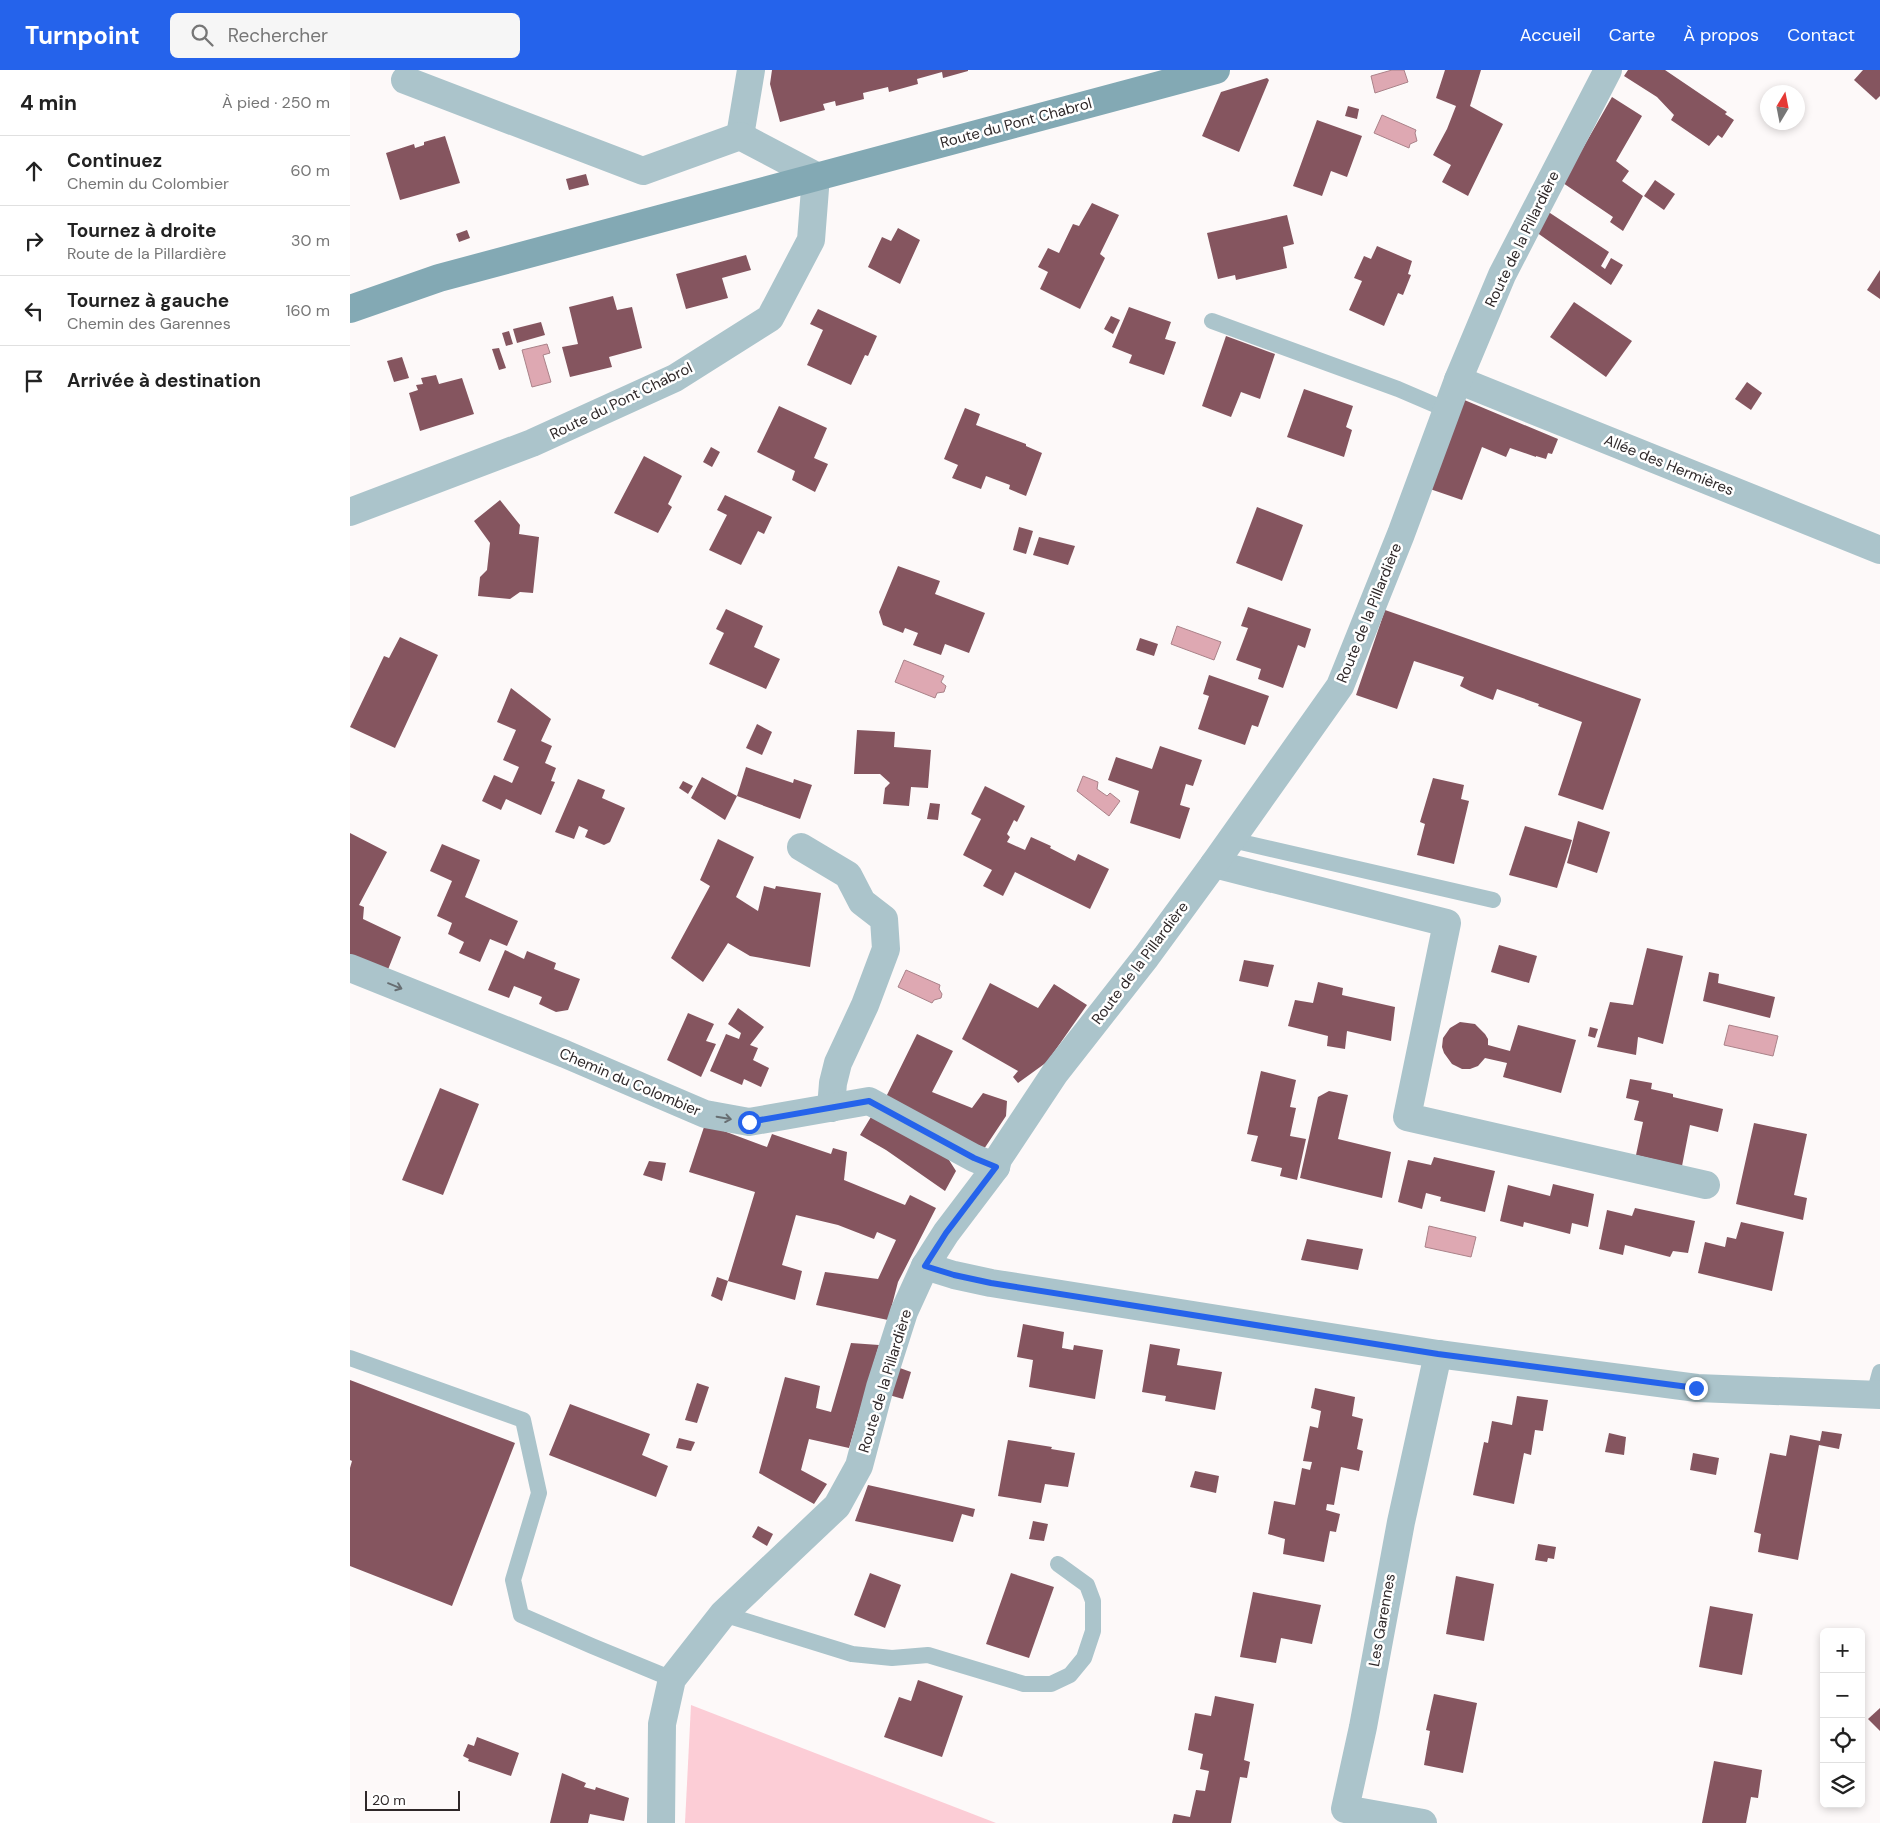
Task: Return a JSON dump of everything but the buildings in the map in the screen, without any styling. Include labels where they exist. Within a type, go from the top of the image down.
[{"type":"main road","name":"Route du Pont Chabrol","points":[[350,309],[439,278],[1216,70]]},
{"type":"street","points":[[740,136],[751,70]]},
{"type":"street","name":"Route de la Pillardière","points":[[661,1823],[662,1724],[672,1679],[723,1614],[837,1506],[859,1466],[880,1387],[904,1312],[925,1266],[946,1233],[996,1167],[998,1158],[1055,1073],[1146,957],[1232,840],[1340,686],[1401,534],[1458,380],[1502,275],[1608,70]]},
{"type":"street","points":[[405,80],[643,171],[740,136],[816,176]]},
{"type":"street","name":"Route du Pont Chabrol","points":[[350,512],[532,443],[666,382],[770,318],[811,240],[816,176]]},
{"type":"street","name":"Allée des Hermières","points":[[1458,380],[1880,550]]},
{"type":"street","points":[[801,847],[848,875],[862,902],[884,919],[886,949],[838,1063],[833,1083],[831,1108]]},
{"type":"street","points":[[1214,864],[1447,922],[1407,1117],[1706,1185]]},
{"type":"street","name":"Chemin du Colombier","points":[[350,968],[565,1054],[705,1114],[749,1122],[869,1101],[974,1158],[996,1167]]},
{"type":"street","points":[[925,1266],[991,1283],[1438,1354],[1696,1388],[1878,1387]]},
{"type":"street","name":"Les Garennes","points":[[1423,1823],[1345,1809],[1363,1727],[1400,1522],[1438,1354]]},
{"type":"lane","points":[[1212,321],[1398,389],[1447,410]]},
{"type":"lane","points":[[1232,840],[1493,900]]},
{"type":"lane","points":[[350,1358],[523,1420],[539,1493],[514,1580],[521,1615],[672,1679]]},
{"type":"lane","points":[[723,1614],[852,1654],[892,1658],[928,1655],[1024,1684],[1051,1684],[1070,1675],[1084,1658],[1093,1631],[1093,1601],[1087,1585],[1058,1564]]},
{"type":"shaded area","points":[[1392,70],[1404,70],[1408,82],[1375,93],[1371,76]]},
{"type":"shaded area","points":[[1382,115],[1416,130],[1417,141],[1410,144],[1409,148],[1374,133]]},
{"type":"shaded area","points":[[547,344],[550,353],[543,355],[551,382],[532,387],[522,350]]},
{"type":"shaded area","points":[[1177,626],[1221,642],[1214,660],[1171,644]]},
{"type":"shaded area","points":[[904,660],[944,676],[941,682],[946,686],[944,692],[937,693],[935,698],[895,682]]},
{"type":"shaded area","points":[[1083,776],[1098,782],[1097,789],[1107,796],[1110,793],[1120,801],[1109,816],[1077,791]]},
{"type":"shaded area","points":[[906,970],[940,985],[941,998],[934,1000],[932,1003],[898,987]]},
{"type":"shaded area","points":[[1729,1025],[1778,1036],[1773,1056],[1724,1045]]},
{"type":"shaded area","points":[[1429,1226],[1476,1237],[1471,1257],[1425,1247]]},
{"type":"shaded area","points":[[691,1705],[996,1823],[685,1823]]},
{"type":"route","points":[[749,1122],[869,1101],[974,1158],[996,1167],[946,1233],[925,1266],[954,1275],[991,1283],[1438,1354],[1696,1388]]}]
